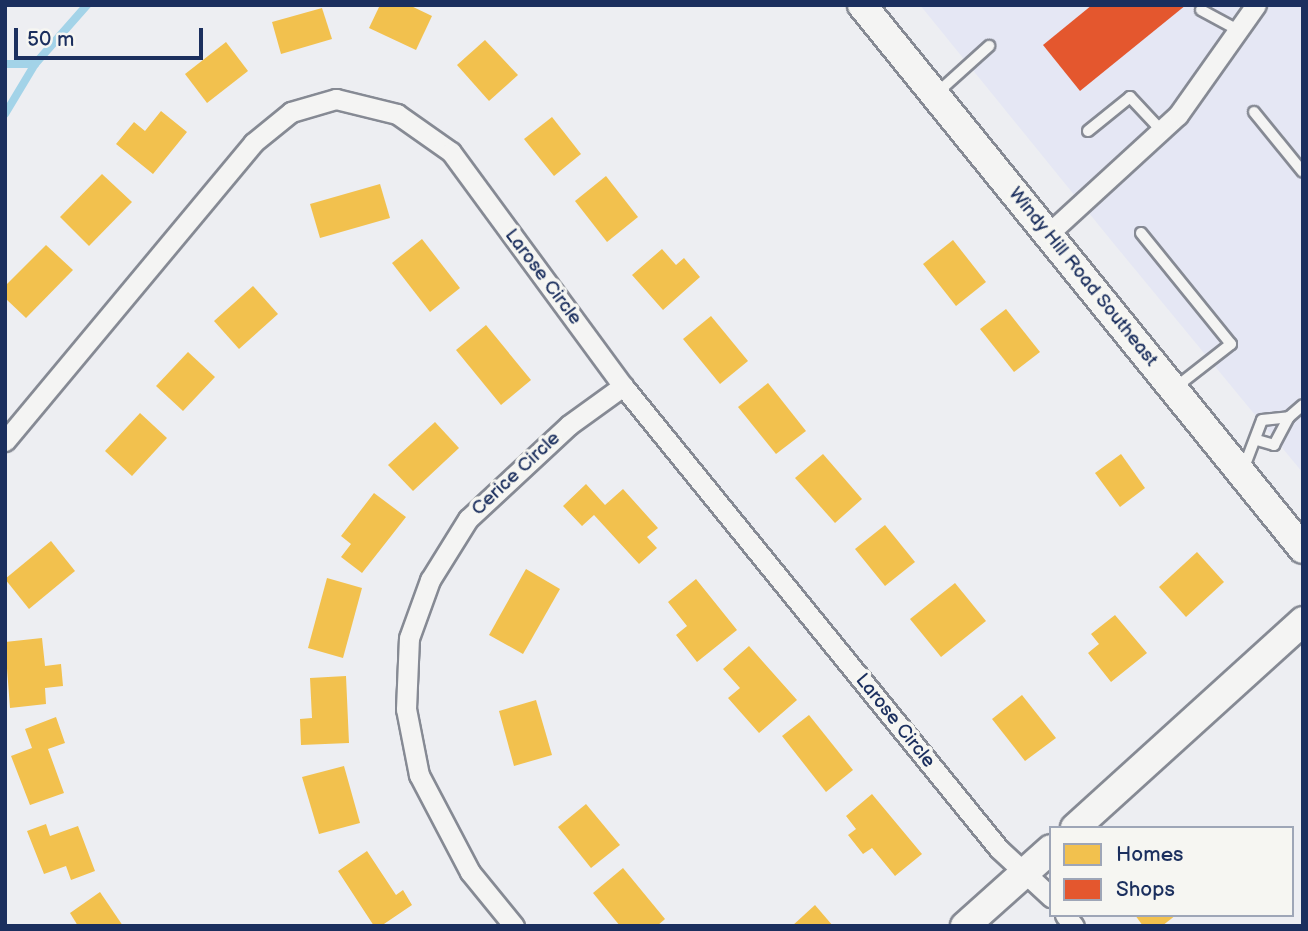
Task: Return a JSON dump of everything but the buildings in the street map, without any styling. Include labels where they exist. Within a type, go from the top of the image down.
[{"type":"main road","name":"Windy Hill Road Southeast","points":[[862,5],[1303,549]]},
{"type":"main road","points":[[1077,826],[1303,621]]},
{"type":"main road","points":[[965,926],[1049,851]]},
{"type":"street","points":[[1048,234],[1178,115],[1256,5]]},
{"type":"street","name":"Larose Circle","points":[[5,441],[253,143],[292,112],[336,100],[397,114],[451,152],[623,386],[999,849],[1049,895]]},
{"type":"street","name":"Cerice Circle","points":[[514,926],[470,872],[419,775],[406,709],[409,638],[430,580],[468,519],[569,425],[623,386]]},
{"type":"lane","points":[[1201,10],[1238,30]]},
{"type":"lane","points":[[935,95],[989,46]]},
{"type":"lane","points":[[1088,131],[1130,97],[1161,131]]},
{"type":"lane","points":[[1254,112],[1303,172]]},
{"type":"lane","points":[[1141,233],[1231,344],[1173,389]]},
{"type":"lane","points":[[1257,440],[1274,445],[1289,416],[1303,405]]},
{"type":"lane","points":[[1241,473],[1257,440],[1262,420],[1289,416]]},
{"type":"shaded area","points":[[920,5],[1303,5],[1303,473],[1110,239]]},
{"type":"waterway","points":[[5,114],[35,64],[87,5]]},
{"type":"waterway","points":[[5,64],[35,64]]}]
